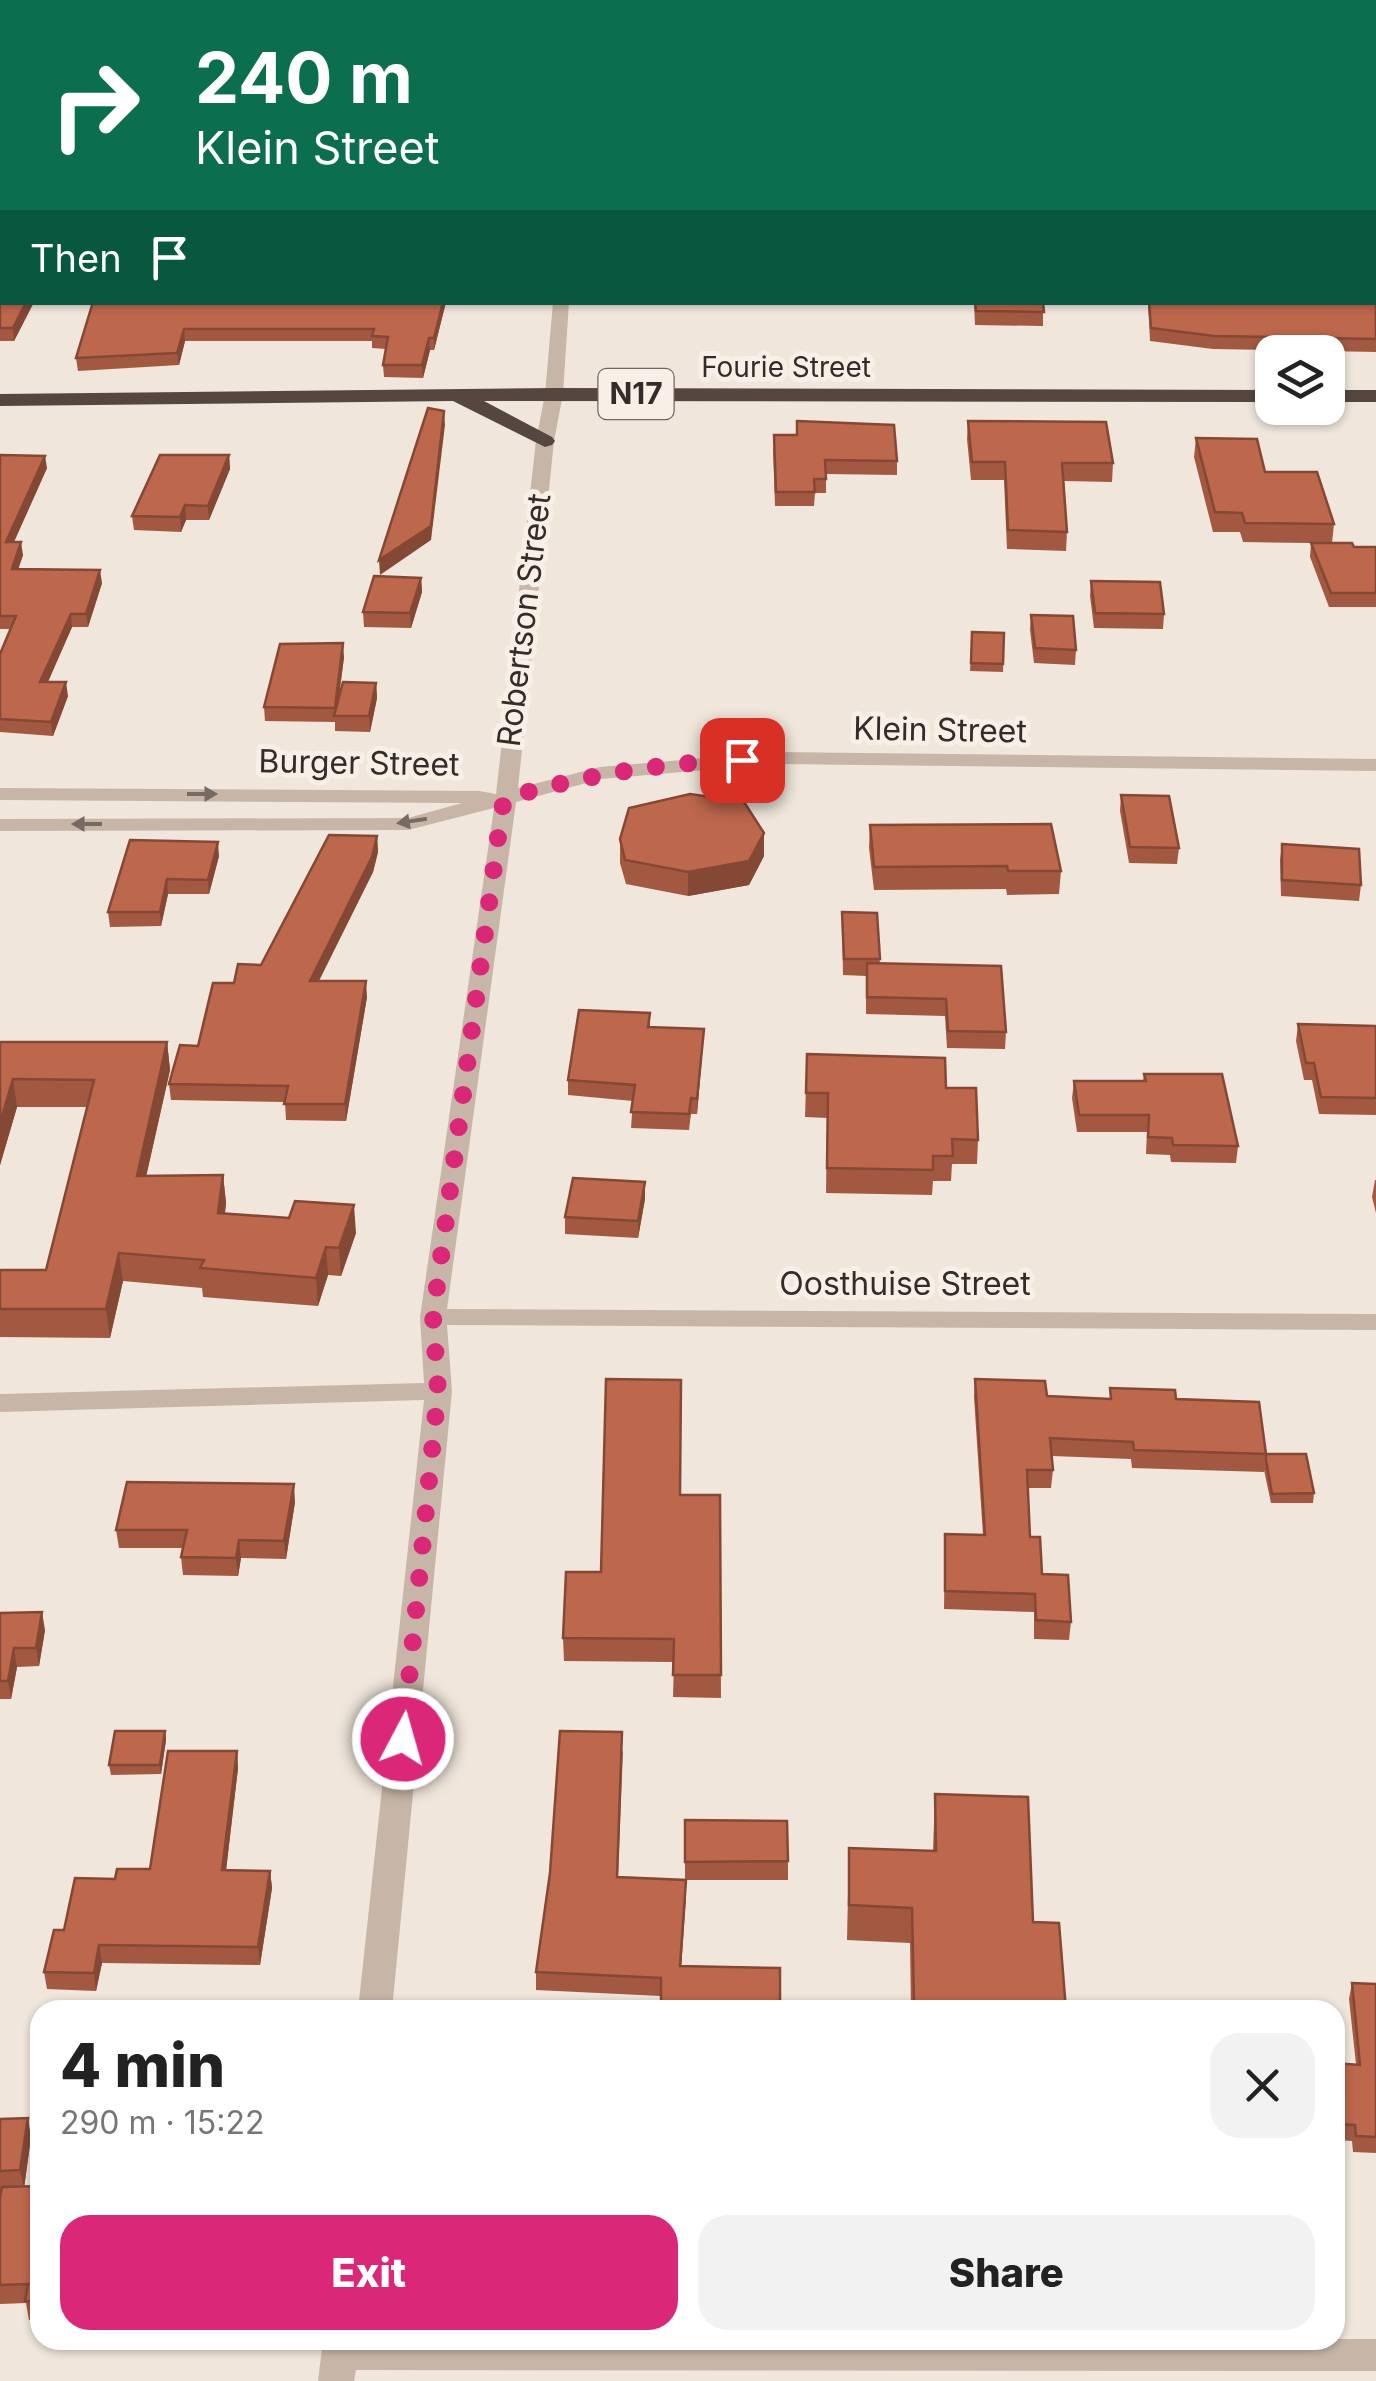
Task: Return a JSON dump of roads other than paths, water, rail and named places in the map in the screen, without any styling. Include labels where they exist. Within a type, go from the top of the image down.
[{"type":"highway","name":"Fourie Street","points":[[0,400],[554,394],[1255,396]]},
{"type":"highway","points":[[459,395],[545,441]]},
{"type":"highway","points":[[1345,396],[1376,396]]},
{"type":"street","name":"Robertson Street","points":[[376,2000],[438,1391],[433,1316],[506,798],[545,441],[554,394],[561,305]]},
{"type":"street","name":"Klein Street","points":[[506,798],[571,779],[646,766],[776,758],[1376,765]]},
{"type":"street","name":"Burger Street","points":[[0,794],[506,798]]},
{"type":"street","name":"Burger Street","points":[[0,825],[408,824],[506,798]]},
{"type":"street","name":"Oosthuise Street","points":[[433,1316],[1376,1322]]},
{"type":"street","points":[[0,1403],[438,1391]]},
{"type":"street","points":[[339,2358],[1376,2356]]}]
